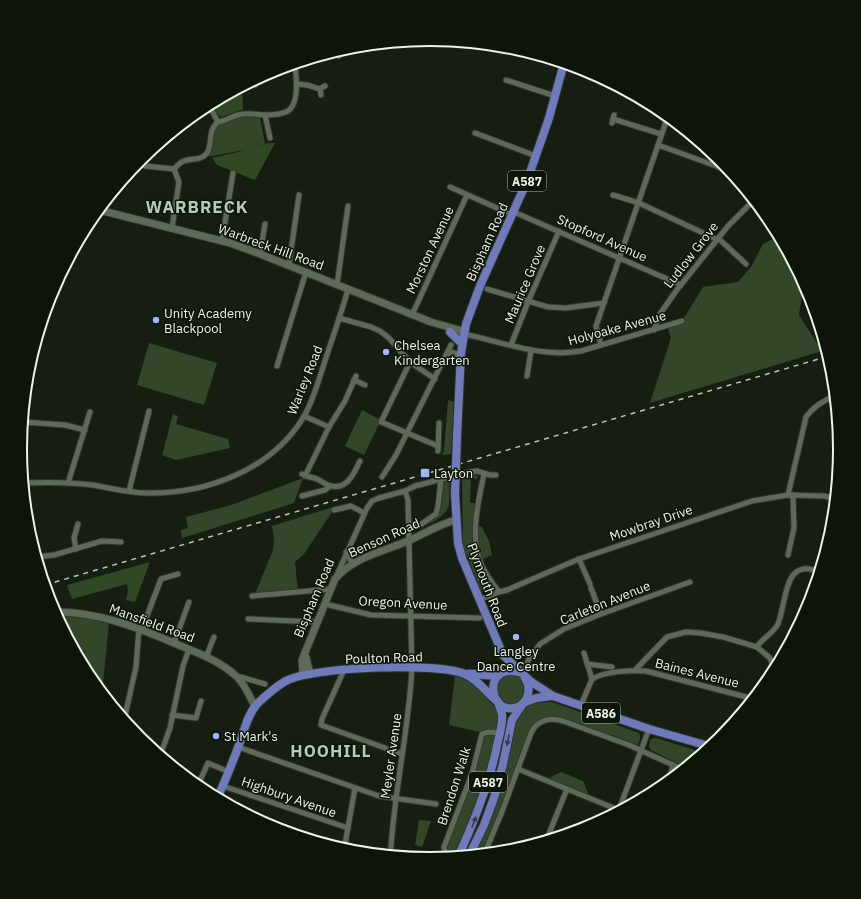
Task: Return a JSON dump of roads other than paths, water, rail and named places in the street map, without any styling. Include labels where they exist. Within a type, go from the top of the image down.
[{"type":"main road","name":"Bispham Road","points":[[457,336],[477,294],[510,212],[527,181],[563,68]]},
{"type":"main road","name":"Warbreck Hill Road","points":[[105,211],[222,240],[431,322],[457,336]]},
{"type":"main road","name":"Plymouth Road","points":[[457,336],[461,356],[455,510],[460,552],[503,655],[522,674]]},
{"type":"main road","name":"Benson Road","points":[[446,522],[455,510]]},
{"type":"main road","name":"Benson Road","points":[[335,579],[344,570],[355,563],[409,540],[446,522],[456,520]]},
{"type":"main road","name":"Bispham Road","points":[[307,675],[305,653],[335,579]]},
{"type":"main road","name":"Mansfield Road","points":[[62,612],[77,612],[93,615],[140,629],[206,657],[236,676],[244,686],[255,706]]},
{"type":"main road","points":[[499,675],[510,671],[522,674],[529,686],[529,692],[522,704],[511,708],[497,702],[493,689],[494,683],[503,666],[503,655]]},
{"type":"main road","name":"Poulton Road","points":[[255,706],[287,680],[307,675],[344,670],[412,668],[490,676],[499,675]]},
{"type":"main road","name":"Poulton Road","points":[[466,674],[479,683],[497,702]]},
{"type":"main road","name":"A586","points":[[522,674],[535,685],[553,696],[649,729],[705,745]]},
{"type":"main road","name":"A586","points":[[522,704],[536,698],[553,696]]},
{"type":"main road","name":"A587","points":[[460,852],[473,825],[488,785],[500,733],[502,717],[497,702]]},
{"type":"main road","name":"A587","points":[[471,851],[484,825],[495,794],[512,720],[522,704]]},
{"type":"main road","points":[[219,793],[229,772],[247,721],[255,706]]},
{"type":"street","points":[[174,169],[182,161],[202,158],[206,154],[211,132],[218,122],[228,120],[240,114],[265,115],[283,113],[290,109],[295,98],[297,84],[296,69]]},
{"type":"street","points":[[506,80],[555,96]]},
{"type":"street","points":[[297,84],[320,89],[325,86]]},
{"type":"street","points":[[320,89],[321,95]]},
{"type":"street","points":[[212,110],[218,122]]},
{"type":"street","points":[[265,115],[270,138]]},
{"type":"street","points":[[613,119],[661,134]]},
{"type":"street","points":[[601,345],[596,326],[666,122]]},
{"type":"street","points":[[475,133],[536,156]]},
{"type":"street","points":[[658,145],[718,166]]},
{"type":"street","points":[[144,165],[174,169]]},
{"type":"street","points":[[172,228],[179,182],[174,169]]},
{"type":"street","points":[[222,240],[233,173]]},
{"type":"street","name":"Stopford Avenue","points":[[450,187],[559,231],[680,285]]},
{"type":"street","points":[[289,265],[299,195]]},
{"type":"street","name":"Morston Avenue","points":[[412,315],[467,195]]},
{"type":"street","points":[[613,195],[639,203],[717,238],[746,264]]},
{"type":"street","name":"Ludlow Grove","points":[[654,330],[660,314],[680,285],[717,238],[751,203]]},
{"type":"street","points":[[337,285],[348,206]]},
{"type":"street","points":[[260,254],[265,224]]},
{"type":"street","name":"Maurice Grove","points":[[511,345],[559,231]]},
{"type":"street","points":[[277,366],[306,272]]},
{"type":"street","name":"Warley Road","points":[[29,483],[68,483],[93,485],[144,493],[170,492],[187,489],[230,477],[258,464],[277,450],[304,416],[315,391],[340,318],[348,289]]},
{"type":"street","points":[[487,289],[548,307],[566,308],[604,303]]},
{"type":"street","points":[[340,318],[380,331],[410,362],[435,379]]},
{"type":"street","name":"Holyoake Avenue","points":[[457,336],[511,345],[531,351],[564,353],[580,351],[682,322]]},
{"type":"street","name":"Bispham Road","points":[[382,477],[408,433],[446,355],[457,336]]},
{"type":"street","points":[[527,376],[531,351]]},
{"type":"street","points":[[446,355],[455,352],[461,356]]},
{"type":"street","points":[[273,356],[279,358]]},
{"type":"street","points":[[410,362],[381,422],[408,433],[438,449],[439,423]]},
{"type":"street","points":[[360,461],[352,477],[346,484],[330,486],[304,475],[329,427],[341,409],[355,378],[365,385]]},
{"type":"street","points":[[788,555],[794,528],[791,495],[806,417],[813,407],[831,398]]},
{"type":"street","points":[[129,491],[148,411]]},
{"type":"street","points":[[68,483],[90,412]]},
{"type":"street","points":[[304,416],[329,427]]},
{"type":"street","points":[[28,422],[65,425],[85,430]]},
{"type":"street","points":[[405,491],[415,486],[469,472],[477,471],[484,474],[496,475]]},
{"type":"street","points":[[347,474],[352,477]]},
{"type":"street","name":"Plymouth Road","points":[[484,474],[475,528],[476,547],[484,570],[499,592]]},
{"type":"street","name":"Benson Road","points":[[409,525],[420,525],[436,514],[440,479]]},
{"type":"street","points":[[302,496],[324,490],[330,486]]},
{"type":"street","name":"Bispham Road","points":[[335,579],[364,513],[371,502],[379,498],[405,491]]},
{"type":"street","name":"Meyler Avenue","points":[[391,847],[412,668],[409,525],[408,500],[405,491]]},
{"type":"street","name":"Mowbray Drive","points":[[479,600],[507,590],[579,559],[752,500],[791,495],[824,496],[831,498]]},
{"type":"street","points":[[334,510],[351,506],[364,513]]},
{"type":"street","points":[[76,549],[74,538],[78,524]]},
{"type":"street","points":[[42,556],[54,555],[102,541],[121,542]]},
{"type":"street","name":"Bispham Road","points":[[346,552],[351,561],[355,563]]},
{"type":"street","points":[[579,559],[601,614]]},
{"type":"street","points":[[757,647],[777,625],[787,589],[794,574],[799,570],[807,568],[815,571]]},
{"type":"street","points":[[125,714],[136,667],[140,629],[161,579],[178,574]]},
{"type":"street","name":"Carleton Avenue","points":[[522,674],[528,659],[540,644],[564,629],[690,582]]},
{"type":"street","points":[[252,596],[331,589]]},
{"type":"street","points":[[174,643],[189,602]]},
{"type":"street","name":"Oregon Avenue","points":[[325,604],[371,615],[480,618]]},
{"type":"street","points":[[248,619],[317,622]]},
{"type":"street","points":[[635,670],[667,637],[686,632],[723,637],[757,647],[770,658],[772,664]]},
{"type":"street","points":[[206,657],[214,637]]},
{"type":"street","points":[[161,750],[170,728],[183,666],[189,649]]},
{"type":"street","points":[[581,705],[592,679],[584,653]]},
{"type":"street","points":[[587,664],[612,667]]},
{"type":"street","points":[[344,670],[322,719],[321,725],[402,754]]},
{"type":"street","name":"Baines Avenue","points":[[592,679],[605,674],[635,670],[646,671],[749,698]]},
{"type":"street","name":"Mansfield Road","points":[[236,676],[265,684]]},
{"type":"street","points":[[172,715],[196,718],[201,701]]},
{"type":"street","points":[[486,849],[503,810],[532,730],[540,723],[547,720],[553,719],[562,721],[641,750],[679,768]]},
{"type":"street","points":[[621,805],[649,729]]},
{"type":"street","name":"Brendon Walk","points":[[445,852],[444,847],[470,780],[482,734],[488,732],[500,733]]},
{"type":"street","points":[[238,747],[379,796],[436,804]]},
{"type":"street","points":[[200,781],[208,763],[229,772]]},
{"type":"street","points":[[671,774],[673,765]]},
{"type":"street","points":[[518,769],[613,809]]},
{"type":"street","name":"Highbury Avenue","points":[[223,786],[348,828]]},
{"type":"street","points":[[345,843],[355,788]]},
{"type":"street","points":[[549,835],[567,789]]},
{"type":"railway","points":[[50,584],[823,358]]},
{"type":"place","name":"Unity Academy Blackpool","points":[[156,320]]},
{"type":"place","name":"Chelsea Kindergarten","points":[[386,352]]},
{"type":"place","name":"Layton","points":[[425,473]]},
{"type":"place","name":"Langley Dance Centre","points":[[516,637]]},
{"type":"place","name":"St Mark's","points":[[216,736]]},
{"type":"district","name":"WARBRECK","points":[[197,207]]},
{"type":"district","name":"HOOHILL","points":[[331,751]]}]
